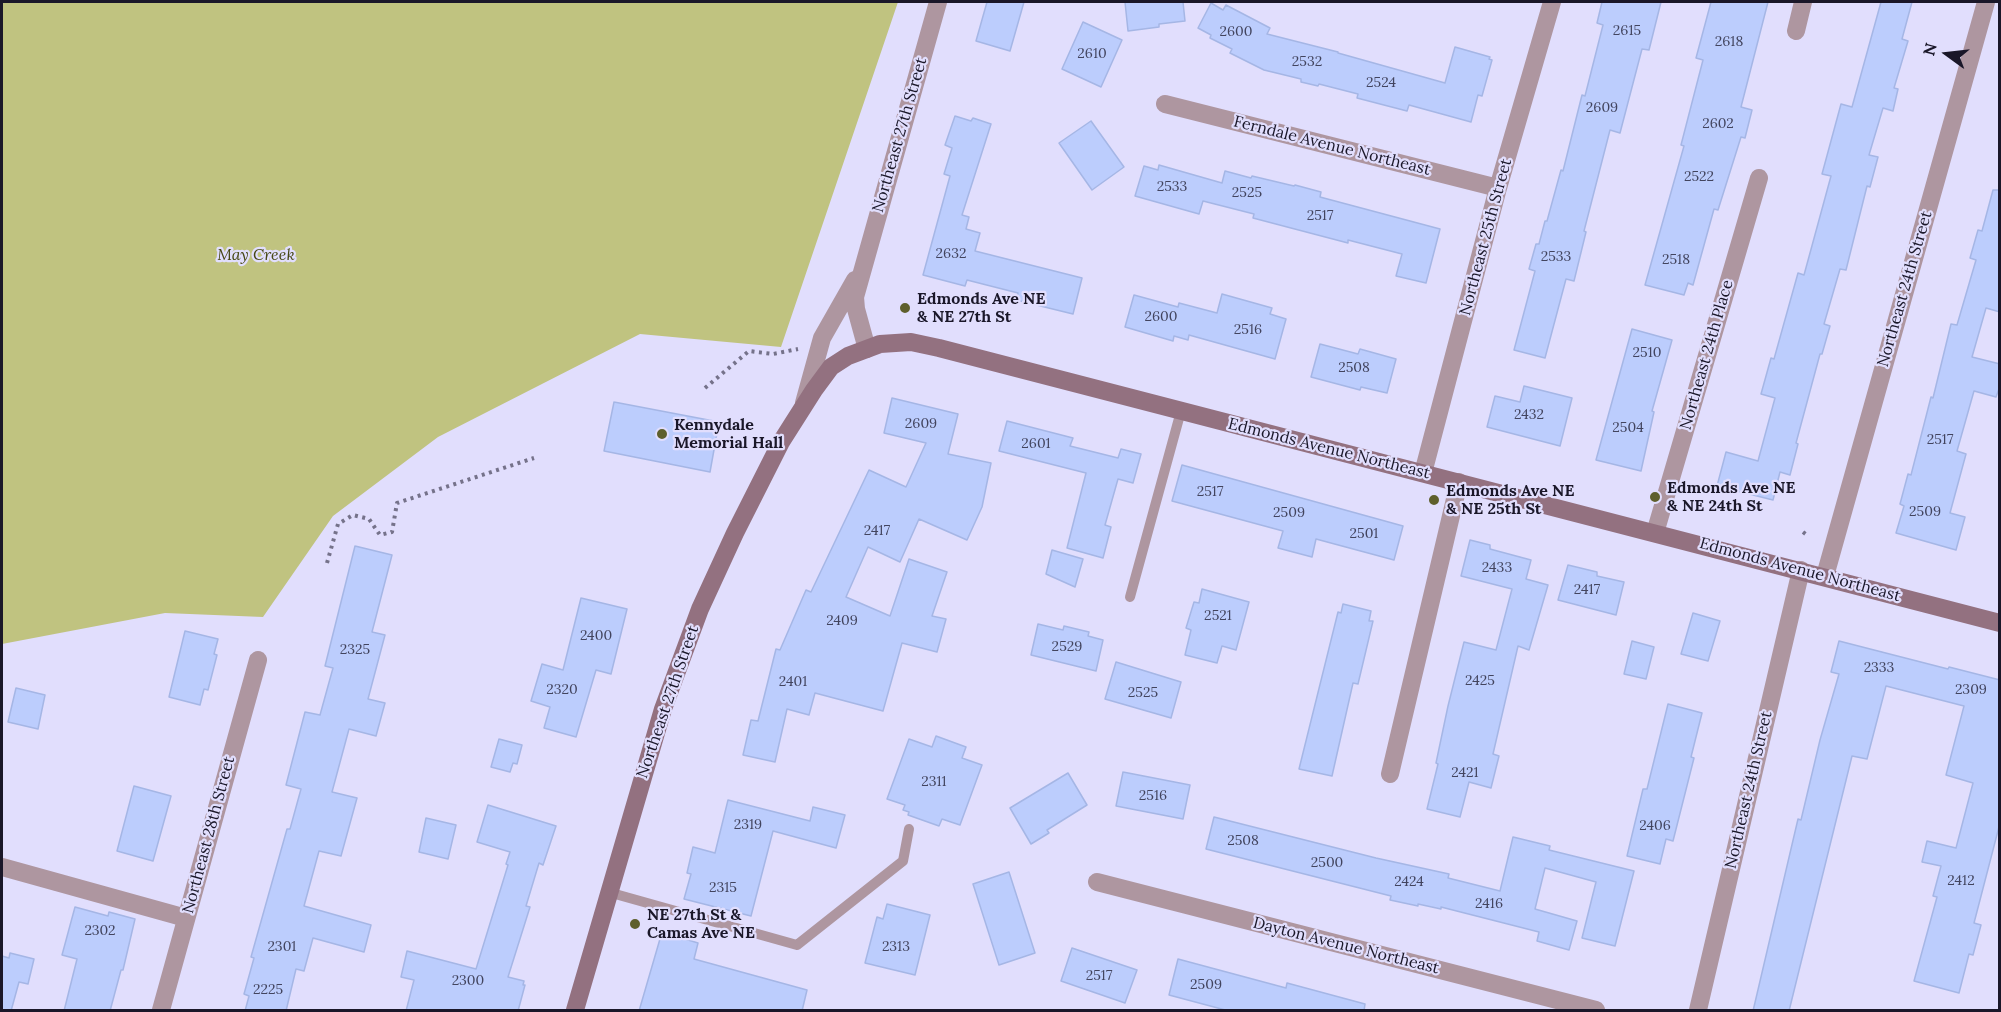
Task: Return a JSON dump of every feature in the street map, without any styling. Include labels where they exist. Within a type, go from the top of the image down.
[{"type":"street","name":"Northeast 27th Street","points":[[575,1011],[663,710],[700,609],[781,442],[802,409],[831,368],[848,356],[867,349],[855,297],[938,2]]},
{"type":"street","name":"Northeast 25th Street","points":[[1423,473],[1498,188],[1552,2]]},
{"type":"street","points":[[1796,31],[1803,2]]},
{"type":"street","name":"Northeast 24th Street","points":[[1825,576],[1986,2]]},
{"type":"street","name":"Ferndale Avenue Northeast","points":[[1165,104],[1498,188]]},
{"type":"street","name":"Northeast 24th Place","points":[[1655,533],[1759,178]]},
{"type":"street","name":"Northeast 27th Street","points":[[802,409],[822,338],[862,268]]},
{"type":"street","name":"Edmonds Avenue Northeast","points":[[867,349],[880,344],[911,342],[2000,623]]},
{"type":"street","points":[[1390,774],[1459,482]]},
{"type":"street","name":"Northeast 24th Street","points":[[1698,1011],[1801,570]]},
{"type":"street","name":"Northeast 28th Street","points":[[161,1011],[258,660]]},
{"type":"street","points":[[2,867],[186,918]]},
{"type":"street","name":"Dayton Avenue Northeast","points":[[1097,882],[1596,1011]]},
{"type":"lane","points":[[1130,597],[1182,411]]},
{"type":"lane","points":[[608,892],[797,945],[903,861],[909,830]]},
{"type":"path","points":[[705,388],[749,351],[773,354],[799,349]]},
{"type":"path","points":[[327,563],[338,524],[353,515],[369,519],[380,535],[392,532],[398,503],[534,458]]},
{"type":"green space","name":"May Creek","points":[[2,2],[898,2],[781,347],[640,334],[438,437],[333,516],[263,617],[165,613],[2,644]]},
{"type":"building","points":[[987,2],[1024,2],[1010,51],[976,41]]},
{"type":"building","points":[[1125,2],[1183,2],[1185,21],[1128,31]]},
{"type":"building","points":[[1602,2],[1661,2],[1649,50],[1642,49],[1620,133],[1610,130],[1584,231],[1586,232],[1574,281],[1566,279],[1545,358],[1514,350],[1535,271],[1529,269],[1536,244],[1539,244],[1545,221],[1547,221],[1561,170],[1563,171],[1603,25],[1597,23]]},
{"type":"building","points":[[1711,2],[1768,2],[1741,107],[1752,110],[1745,138],[1741,137],[1718,210],[1714,209],[1693,285],[1688,283],[1684,295],[1645,285],[1684,146],[1681,145],[1703,60],[1696,58]]},
{"type":"building","points":[[1881,2],[1912,2],[1902,39],[1908,41],[1894,88],[1898,89],[1893,111],[1883,108],[1869,155],[1878,157],[1870,187],[1867,186],[1846,270],[1840,269],[1824,324],[1830,326],[1796,443],[1798,444],[1790,475],[1780,472],[1773,500],[1717,486],[1726,452],[1758,461],[1775,398],[1761,394],[1771,358],[1774,359],[1798,273],[1804,275],[1831,176],[1822,174],[1841,104],[1852,107]]},
{"type":"building","points":[[1211,3],[1223,10],[1226,5],[1270,28],[1267,34],[1445,83],[1455,47],[1490,57],[1489,59],[1492,60],[1482,96],[1478,95],[1471,122],[1409,105],[1407,111],[1357,98],[1358,94],[1301,82],[1301,79],[1264,70],[1230,53],[1232,49],[1210,38],[1211,35],[1198,28]]},
{"type":"building","points":[[1083,22],[1122,40],[1101,87],[1062,69]]},
{"type":"building","points":[[955,116],[971,121],[973,118],[991,124],[962,215],[969,217],[966,229],[980,233],[975,251],[1082,278],[1073,314],[1016,300],[1018,293],[967,280],[965,286],[923,275],[950,176],[944,174],[952,148],[945,145]]},
{"type":"building","points":[[1091,121],[1124,167],[1092,190],[1059,143]]},
{"type":"building","points":[[1159,165],[1222,183],[1225,171],[1295,185],[1321,192],[1320,197],[1440,229],[1426,283],[1396,276],[1402,254],[1348,240],[1348,243],[1253,218],[1254,214],[1203,201],[1199,214],[1135,196],[1144,166],[1158,170]]},
{"type":"building","points":[[1993,190],[2000,190],[2000,312],[1986,308],[1972,357],[2000,364],[2000,386],[1996,397],[1974,391],[1957,451],[1966,454],[1950,513],[1965,517],[1956,550],[1896,533],[1904,506],[1900,504],[1908,474],[1911,475],[1951,324],[1957,325],[1976,260],[1970,258],[1978,230],[1982,231]]},
{"type":"building","points":[[1222,294],[1272,308],[1270,314],[1286,319],[1275,359],[1189,335],[1188,340],[1174,336],[1173,341],[1125,327],[1134,295],[1178,307],[1179,303],[1217,313]]},
{"type":"building","points":[[1632,329],[1672,340],[1652,411],[1654,412],[1641,471],[1596,460]]},
{"type":"building","points":[[1320,344],[1358,354],[1360,349],[1396,359],[1387,393],[1361,387],[1360,390],[1311,377]]},
{"type":"building","points":[[1524,386],[1572,398],[1560,446],[1487,427],[1495,396],[1520,402]]},
{"type":"building","points":[[892,398],[958,414],[948,454],[991,463],[982,507],[967,540],[919,519],[900,562],[868,547],[846,597],[890,616],[909,559],[947,572],[932,616],[946,619],[937,652],[902,643],[883,711],[815,693],[809,715],[787,709],[775,762],[743,755],[751,720],[758,721],[776,649],[780,650],[806,590],[811,592],[869,470],[906,487],[926,443],[884,433]]},
{"type":"building","name":"Kennydale Memorial Hall","points":[[614,402],[719,422],[710,472],[604,451]]},
{"type":"building","points":[[1007,421],[1073,438],[1070,446],[1118,458],[1121,449],[1141,454],[1133,483],[1118,479],[1105,525],[1111,527],[1103,558],[1067,548],[1086,473],[999,451]]},
{"type":"building","points":[[1182,465],[1403,526],[1394,560],[1316,539],[1312,557],[1278,548],[1283,531],[1172,501]]},
{"type":"building","points":[[1470,540],[1490,545],[1490,549],[1531,560],[1526,579],[1548,585],[1529,650],[1518,646],[1493,754],[1499,756],[1491,788],[1469,782],[1460,817],[1427,809],[1448,706],[1464,642],[1496,650],[1512,589],[1461,576]]},
{"type":"building","points":[[355,546],[392,555],[372,632],[385,635],[368,699],[385,703],[376,736],[349,729],[332,792],[357,798],[341,856],[319,851],[304,906],[371,925],[364,952],[313,938],[304,971],[296,969],[286,1011],[245,1011],[249,996],[244,994],[254,958],[251,957],[287,829],[290,829],[301,789],[286,785],[305,712],[320,715],[333,668],[325,666]]},
{"type":"building","points":[[1052,550],[1083,559],[1075,587],[1046,574]]},
{"type":"building","points":[[1568,565],[1597,572],[1597,576],[1624,582],[1616,615],[1558,600]]},
{"type":"building","points":[[1202,589],[1249,602],[1236,650],[1222,646],[1217,663],[1185,655],[1191,630],[1186,628],[1194,602],[1199,603]]},
{"type":"building","points":[[581,598],[627,609],[611,674],[596,670],[576,737],[544,728],[550,707],[531,701],[542,664],[563,670]]},
{"type":"building","points":[[1343,604],[1371,611],[1369,621],[1373,621],[1358,684],[1353,683],[1332,776],[1299,769],[1338,612],[1341,613]]},
{"type":"building","points":[[1693,613],[1720,621],[1708,661],[1681,654]]},
{"type":"building","points":[[1038,624],[1063,630],[1064,626],[1089,632],[1088,636],[1103,640],[1096,671],[1031,655]]},
{"type":"building","points":[[185,631],[218,639],[214,654],[217,655],[208,690],[204,689],[200,705],[169,697]]},
{"type":"building","points":[[1632,641],[1654,647],[1646,679],[1624,674]]},
{"type":"building","points":[[1839,641],[2000,680],[2000,823],[1974,923],[1981,925],[1973,955],[1969,954],[1959,993],[1914,981],[1937,897],[1933,896],[1941,866],[1922,862],[1927,841],[1956,848],[1973,783],[1946,775],[1964,706],[1886,686],[1867,759],[1852,756],[1789,1011],[1753,1011],[1798,819],[1801,820],[1839,674],[1831,672]]},
{"type":"building","points":[[1116,662],[1181,682],[1171,718],[1105,699]]},
{"type":"building","points":[[16,688],[45,695],[38,729],[8,722]]},
{"type":"building","points":[[1668,704],[1702,713],[1691,757],[1694,758],[1673,841],[1666,839],[1660,864],[1627,856],[1643,789],[1647,789]]},
{"type":"building","points":[[936,736],[966,747],[962,758],[982,765],[960,825],[942,819],[939,826],[908,815],[909,812],[903,810],[905,805],[887,799],[909,739],[932,747]]},
{"type":"building","points":[[499,739],[522,745],[517,764],[513,763],[510,772],[491,767]]},
{"type":"building","points":[[1123,772],[1190,785],[1183,819],[1116,806]]},
{"type":"building","points":[[1068,773],[1087,805],[1047,830],[1049,833],[1031,844],[1010,808]]},
{"type":"building","points":[[134,786],[171,796],[153,861],[117,851]]},
{"type":"building","points":[[728,800],[810,821],[813,807],[845,815],[836,848],[773,831],[751,916],[684,899],[691,874],[687,873],[693,847],[715,853]]},
{"type":"building","points":[[488,805],[556,826],[543,865],[539,863],[526,906],[530,907],[508,977],[524,981],[518,1011],[406,1011],[414,980],[401,977],[407,951],[476,969],[510,852],[477,842]]},
{"type":"building","points":[[1214,817],[1449,874],[1448,878],[1500,891],[1513,837],[1550,846],[1549,850],[1634,871],[1615,946],[1582,938],[1596,882],[1545,868],[1535,909],[1577,921],[1569,950],[1537,941],[1539,932],[1441,907],[1441,909],[1418,904],[1418,906],[1390,900],[1391,896],[1206,849]]},
{"type":"building","points":[[426,818],[456,825],[448,859],[419,852]]},
{"type":"building","points":[[1009,872],[1035,953],[999,965],[973,884]]},
{"type":"building","points":[[887,904],[930,915],[915,975],[865,963],[877,917],[883,919]]},
{"type":"building","points":[[75,907],[108,916],[109,912],[135,919],[110,1011],[64,1011],[77,959],[62,955]]},
{"type":"building","points":[[662,932],[698,943],[694,959],[807,990],[802,1011],[639,1011]]},
{"type":"building","points":[[1072,948],[1137,970],[1125,1003],[1061,981]]},
{"type":"building","points":[[10,953],[34,959],[28,984],[19,982],[11,1011],[2,1011],[2,956],[9,958]]},
{"type":"building","points":[[1178,959],[1286,988],[1287,983],[1365,1004],[1364,1011],[1229,1011],[1169,995]]},
{"type":"place","name":"Edmonds Ave NE & NE 27th St","points":[[905,308]]},
{"type":"place","name":"Kennydale Memorial Hall","points":[[662,434]]},
{"type":"place","name":"Edmonds Ave NE & NE 24th St","points":[[1655,497]]},
{"type":"place","name":"Edmonds Ave NE & NE 25th St","points":[[1434,500]]},
{"type":"place","name":"NE 27th St & Camas Ave NE","points":[[635,924]]}]
